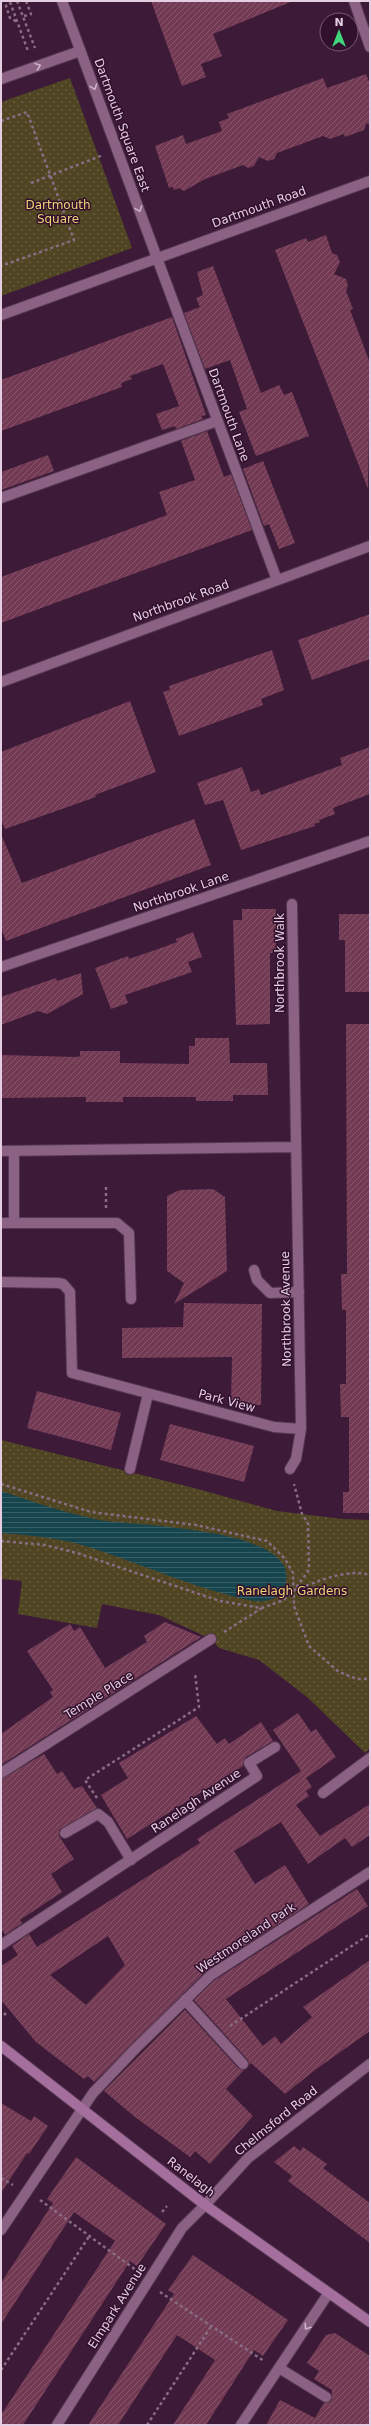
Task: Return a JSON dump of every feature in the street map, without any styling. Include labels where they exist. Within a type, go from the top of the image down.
[{"type":"main road","name":"Ranelagh","points":[[2,2049],[82,2108],[205,2205],[328,2294],[370,2322]]},
{"type":"street","name":"Dartmouth Square East","points":[[62,1],[158,258]]},
{"type":"street","points":[[354,1],[370,47]]},
{"type":"street","points":[[1,79],[80,51]]},
{"type":"street","name":"Dartmouth Road","points":[[1,315],[370,181]]},
{"type":"street","name":"Dartmouth Lane","points":[[158,258],[277,580]]},
{"type":"street","points":[[1,498],[217,421]]},
{"type":"street","name":"Northbrook Road","points":[[1,682],[370,546]]},
{"type":"street","name":"Northbrook Lane","points":[[1,967],[370,841]]},
{"type":"street","name":"Northbrook Walk","points":[[292,904],[293,1021]]},
{"type":"street","name":"Northbrook Avenue","points":[[290,1469],[296,1458],[301,1429],[293,1021]]},
{"type":"street","points":[[1,1151],[296,1147]]},
{"type":"street","points":[[14,1151],[14,1223]]},
{"type":"street","points":[[1,1223],[106,1223],[121,1225],[129,1233],[131,1299]]},
{"type":"street","points":[[254,1270],[257,1280],[270,1293],[299,1292]]},
{"type":"street","name":"Park View","points":[[1,1282],[58,1283],[70,1292],[72,1373],[274,1427],[301,1429]]},
{"type":"street","points":[[130,1469],[148,1394]]},
{"type":"street","name":"Temple Place","points":[[1,1773],[211,1639]]},
{"type":"street","name":"Ranelagh Avenue","points":[[1,1946],[257,1776],[249,1763],[275,1747]]},
{"type":"street","points":[[323,1793],[370,1758]]},
{"type":"street","points":[[65,1833],[98,1814],[108,1822],[131,1860]]},
{"type":"street","name":"Westmoreland Park","points":[[1,2230],[93,2093],[185,2000],[211,1975],[370,1872]]},
{"type":"street","points":[[185,2000],[243,2064]]},
{"type":"street","name":"Chelmsford Road","points":[[205,2205],[248,2158],[370,2064]]},
{"type":"street","name":"Elmpark Avenue","points":[[57,2425],[182,2228],[205,2205]]},
{"type":"street","points":[[241,2425],[328,2294]]},
{"type":"street","points":[[277,2371],[326,2397]]},
{"type":"path","points":[[17,1],[35,48]]},
{"type":"path","points":[[24,16],[31,14],[26,1]]},
{"type":"path","points":[[10,2],[28,51]]},
{"type":"path","points":[[7,5],[10,18],[18,23]]},
{"type":"path","points":[[1,121],[27,112],[74,240],[1,266]]},
{"type":"path","points":[[31,183],[117,150]]},
{"type":"path","points":[[106,1187],[106,1223]]},
{"type":"path","points":[[211,1639],[262,1608],[284,1600],[294,1590],[309,1570],[310,1539],[308,1523],[302,1514],[290,1469]]},
{"type":"path","points":[[1,1484],[91,1512],[196,1525],[267,1541],[285,1559],[293,1573],[294,1606],[309,1646],[339,1672],[357,1679],[370,1679]]},
{"type":"path","points":[[1,1541],[45,1545],[77,1553],[220,1601],[262,1608]]},
{"type":"path","points":[[294,1590],[326,1578],[358,1573],[370,1575]]},
{"type":"path","points":[[108,1822],[108,1814],[85,1780],[199,1707],[195,1673]]},
{"type":"path","points":[[242,2018],[370,1934]]},
{"type":"path","points":[[27,2191],[90,2235],[137,2271],[147,2283],[212,2325],[277,2371]]},
{"type":"path","points":[[162,2212],[167,2206]]},
{"type":"path","points":[[1,2370],[90,2235]]},
{"type":"path","points":[[147,2425],[212,2325]]},
{"type":"green space","name":"Dartmouth Square","points":[[70,78],[132,248],[1,296],[1,102]]},
{"type":"green space","name":"Ranelagh Gardens","points":[[1,1440],[194,1488],[277,1511],[342,1519],[370,1520],[370,1748],[365,1753],[307,1697],[259,1660],[219,1648],[211,1639],[159,1615],[102,1604],[97,1628],[18,1614],[22,1581],[1,1579]]},
{"type":"shaded area","points":[[1,1491],[62,1511],[99,1520],[212,1533],[243,1541],[269,1551],[284,1566],[285,1585],[283,1590],[275,1598],[265,1601],[249,1600],[227,1595],[183,1581],[119,1557],[75,1543],[29,1535],[1,1533]]},
{"type":"building","points":[[151,1],[293,1],[213,34],[222,56],[201,64],[206,77],[182,86]]},
{"type":"building","points":[[366,74],[370,84],[370,123],[366,124],[364,130],[345,137],[344,134],[330,139],[323,136],[277,153],[274,159],[268,161],[259,157],[254,166],[248,168],[243,165],[205,179],[184,191],[179,188],[174,190],[173,187],[169,188],[155,146],[183,135],[186,144],[222,131],[219,122],[229,118],[227,114],[323,78],[327,88]]},
{"type":"building","points":[[326,235],[332,253],[337,255],[340,262],[334,274],[346,279],[348,286],[346,291],[353,309],[350,310],[370,363],[368,489],[275,250],[306,238],[308,242]]},
{"type":"building","points":[[213,266],[261,393],[279,385],[284,395],[292,392],[309,436],[256,456],[239,412],[247,409],[230,360],[205,369],[184,313],[200,307],[196,298],[203,295],[197,272]]},
{"type":"building","points":[[172,317],[206,415],[201,416],[203,419],[176,429],[175,426],[162,430],[156,414],[179,406],[163,364],[130,376],[132,379],[121,383],[122,387],[1,431],[1,380]]},
{"type":"building","points":[[207,431],[224,477],[231,474],[252,530],[1,623],[1,577],[167,515],[159,492],[195,480],[181,441]]},
{"type":"building","points":[[48,455],[54,471],[1,490],[1,472]]},
{"type":"building","points":[[263,461],[295,543],[279,549],[269,524],[264,526],[243,469]]},
{"type":"building","points":[[370,614],[370,659],[312,680],[298,640]]},
{"type":"building","points":[[272,650],[284,690],[261,699],[263,705],[179,736],[163,692],[170,690],[169,686]]},
{"type":"building","points":[[130,701],[156,772],[95,795],[96,797],[5,829],[1,820],[1,752]]},
{"type":"building","points":[[370,747],[370,794],[333,808],[335,814],[319,820],[320,822],[314,824],[315,826],[241,850],[223,800],[205,805],[197,783],[242,767],[251,792],[259,789],[261,795],[342,765],[340,758]]},
{"type":"building","points":[[194,819],[211,865],[6,941],[1,928],[1,834],[22,883]]},
{"type":"building","points":[[242,909],[276,909],[276,953],[270,953],[270,1024],[236,1025],[233,920],[242,920]]},
{"type":"building","points":[[339,914],[370,914],[370,992],[345,992],[345,940],[339,940]]},
{"type":"building","points":[[193,932],[202,957],[188,962],[192,972],[125,995],[128,1003],[111,1009],[95,968],[128,956],[129,959],[161,948],[177,942],[176,939]]},
{"type":"building","points":[[81,973],[83,994],[47,1014],[38,1011],[1,1025],[1,997],[56,978],[57,981]]},
{"type":"building","points":[[346,1024],[370,1024],[370,1513],[343,1513],[343,1492],[349,1492],[349,1417],[341,1417],[340,1384],[346,1384],[346,1310],[342,1310],[341,1274],[347,1274]]},
{"type":"building","points":[[195,1038],[229,1038],[230,1063],[267,1063],[268,1095],[233,1095],[233,1101],[196,1101],[196,1097],[123,1097],[123,1102],[86,1102],[86,1097],[1,1098],[1,1055],[77,1057],[80,1056],[80,1051],[120,1051],[120,1063],[189,1064],[189,1046],[195,1046]]},
{"type":"building","points":[[213,1189],[225,1197],[227,1271],[174,1304],[184,1283],[167,1271],[167,1196],[180,1190]]},
{"type":"building","points":[[184,1303],[262,1304],[261,1405],[231,1404],[232,1357],[122,1358],[122,1328],[183,1327]]},
{"type":"building","points":[[37,1391],[121,1413],[111,1450],[27,1428]]},
{"type":"building","points":[[170,1424],[254,1446],[244,1482],[160,1460]]},
{"type":"building","points":[[165,1622],[201,1637],[1,1765],[1,1734],[53,1697],[50,1692],[53,1690],[27,1651],[70,1624],[74,1631],[80,1627],[105,1668],[147,1642],[144,1636]]},
{"type":"building","points":[[298,1713],[311,1732],[316,1729],[336,1757],[306,1778],[312,1787],[306,1791],[309,1796],[296,1805],[320,1836],[370,1804],[370,1835],[352,1847],[345,1838],[308,1864],[281,1822],[234,1851],[255,1884],[285,1865],[309,1904],[207,1970],[94,2082],[88,2076],[84,2079],[36,2042],[1,2000],[1,1966],[18,1955],[12,1946],[29,1934],[37,1947],[200,1843],[197,1839],[301,1771],[273,1730]],"holes":[[[108,1936],[125,1965],[86,2005],[50,1975]]]},
{"type":"building","points":[[196,1716],[217,1744],[225,1738],[229,1744],[261,1722],[273,1741],[246,1757],[243,1766],[127,1839],[101,1795],[128,1778],[119,1763]]},
{"type":"building","points":[[44,1754],[57,1774],[62,1771],[74,1789],[82,1786],[97,1808],[59,1830],[59,1836],[74,1859],[51,1874],[62,1892],[20,1920],[22,1923],[5,1935],[3,1931],[1,1933],[1,1779]]},
{"type":"building","points":[[357,1889],[368,1906],[226,1999],[263,2046],[275,2036],[281,2044],[312,2017],[303,2007],[370,1960],[370,2031],[315,2070],[285,2094],[251,2063],[249,2065],[248,2060],[194,2000],[215,1980]]},
{"type":"building","points":[[185,2010],[238,2068],[244,2070],[226,2089],[253,2116],[210,2164],[195,2151],[190,2157],[135,2117],[104,2091]]},
{"type":"building","points":[[1,2103],[31,2121],[34,2116],[48,2126],[29,2154],[27,2153],[1,2193]]},
{"type":"building","points":[[294,2146],[300,2151],[303,2147],[327,2164],[323,2168],[370,2203],[370,2243],[288,2181],[292,2176],[274,2162]]},
{"type":"building","points":[[76,2157],[166,2224],[137,2266],[130,2261],[23,2425],[1,2425],[1,2415],[115,2241],[74,2212],[1,2324],[1,2283],[53,2203],[47,2199]]},
{"type":"building","points":[[193,2255],[288,2320],[263,2356],[254,2350],[206,2425],[173,2425],[215,2360],[177,2335],[118,2425],[88,2425],[174,2294],[168,2290]]},
{"type":"building","points":[[335,2333],[370,2356],[370,2425],[266,2425],[280,2400],[315,2418],[324,2403],[331,2401],[332,2390],[314,2379],[319,2371],[307,2363],[326,2335]]}]
